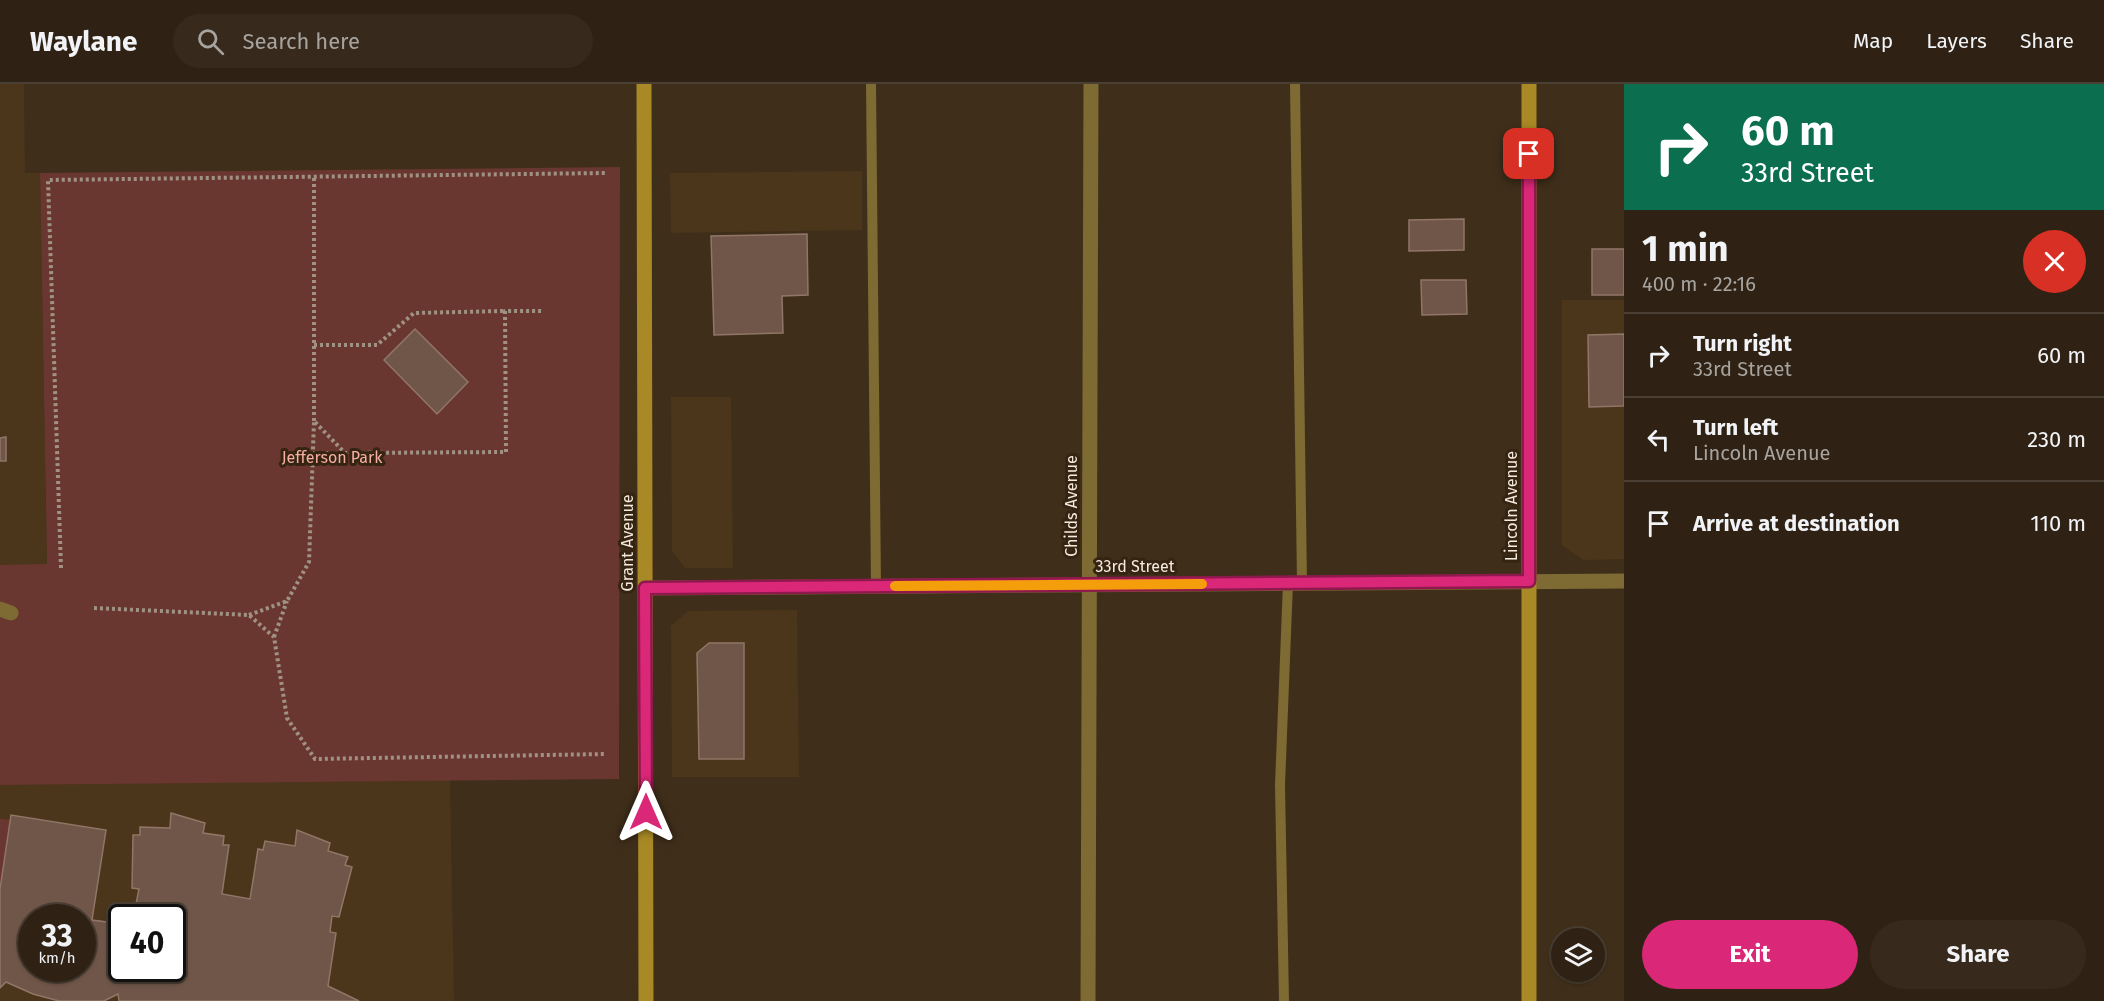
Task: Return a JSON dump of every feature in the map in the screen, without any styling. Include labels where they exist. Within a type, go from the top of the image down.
[{"type":"street","name":"Grant Avenue","points":[[644,84],[646,1001]]},
{"type":"street","name":"Childs Avenue","points":[[1088,1001],[1091,84]]},
{"type":"street","name":"Lincoln Avenue","points":[[1529,84],[1529,1001]]},
{"type":"street","name":"33rd Street","points":[[645,588],[1624,581]]},
{"type":"lane","points":[[871,84],[876,586]]},
{"type":"lane","points":[[1284,1001],[1280,785],[1295,583],[1295,84]]},
{"type":"path","points":[[61,568],[48,180],[606,173]]},
{"type":"path","points":[[314,176],[314,422],[309,562],[287,601],[274,636],[287,718],[315,759],[606,754]]},
{"type":"path","points":[[313,453],[507,452],[505,311]]},
{"type":"path","points":[[314,345],[377,345],[414,313],[543,311]]},
{"type":"path","points":[[314,422],[345,453]]},
{"type":"path","points":[[94,608],[249,615],[287,601]]},
{"type":"path","points":[[249,615],[274,636]]},
{"type":"shaded area","points":[[0,84],[24,84],[25,173],[40,173],[47,565],[0,565]]},
{"type":"shaded area","points":[[862,171],[862,230],[671,233],[670,173]]},
{"type":"shaded area","points":[[1562,300],[1624,300],[1624,559],[1583,560],[1562,545]]},
{"type":"shaded area","points":[[671,397],[731,397],[733,568],[685,568],[672,551]]},
{"type":"shaded area","points":[[797,610],[799,777],[672,777],[671,626],[688,611]]},
{"type":"shaded area","points":[[450,779],[454,1001],[0,1001],[0,785]]},
{"type":"green space","name":"Jefferson Park","points":[[620,167],[619,779],[0,785],[0,565],[47,564],[40,173]]},
{"type":"green space","points":[[0,819],[11,820],[0,889]]},
{"type":"building","points":[[1464,219],[1464,250],[1409,251],[1409,220]]},
{"type":"building","points":[[807,234],[808,295],[782,296],[783,333],[714,335],[711,236]]},
{"type":"building","points":[[1592,249],[1624,249],[1624,295],[1592,295]]},
{"type":"building","points":[[1421,280],[1466,280],[1467,314],[1422,315]]},
{"type":"building","points":[[415,329],[468,382],[437,414],[384,360]]},
{"type":"building","points":[[1624,334],[1624,406],[1589,407],[1588,335]]},
{"type":"building","points":[[6,437],[6,461],[0,461],[0,438]]},
{"type":"building","points":[[709,643],[744,643],[744,759],[699,759],[697,653]]},
{"type":"building","points":[[171,813],[205,823],[203,833],[224,836],[223,845],[229,845],[222,894],[250,899],[258,849],[263,850],[265,841],[295,846],[297,830],[330,843],[328,851],[348,857],[345,865],[352,867],[339,917],[332,916],[330,932],[336,933],[328,986],[359,1001],[119,1001],[118,994],[104,1001],[59,1001],[33,994],[6,982],[0,988],[0,889],[11,815],[106,830],[94,904],[18,904],[18,982],[96,982],[96,921],[108,922],[108,982],[186,982],[186,904],[136,904],[139,889],[132,888],[133,835],[140,835],[140,827],[170,828]]},
{"type":"slow traffic","points":[[895,586],[1202,584]]},
{"type":"route","points":[[646,812],[645,588],[1529,581],[1529,154]]}]
